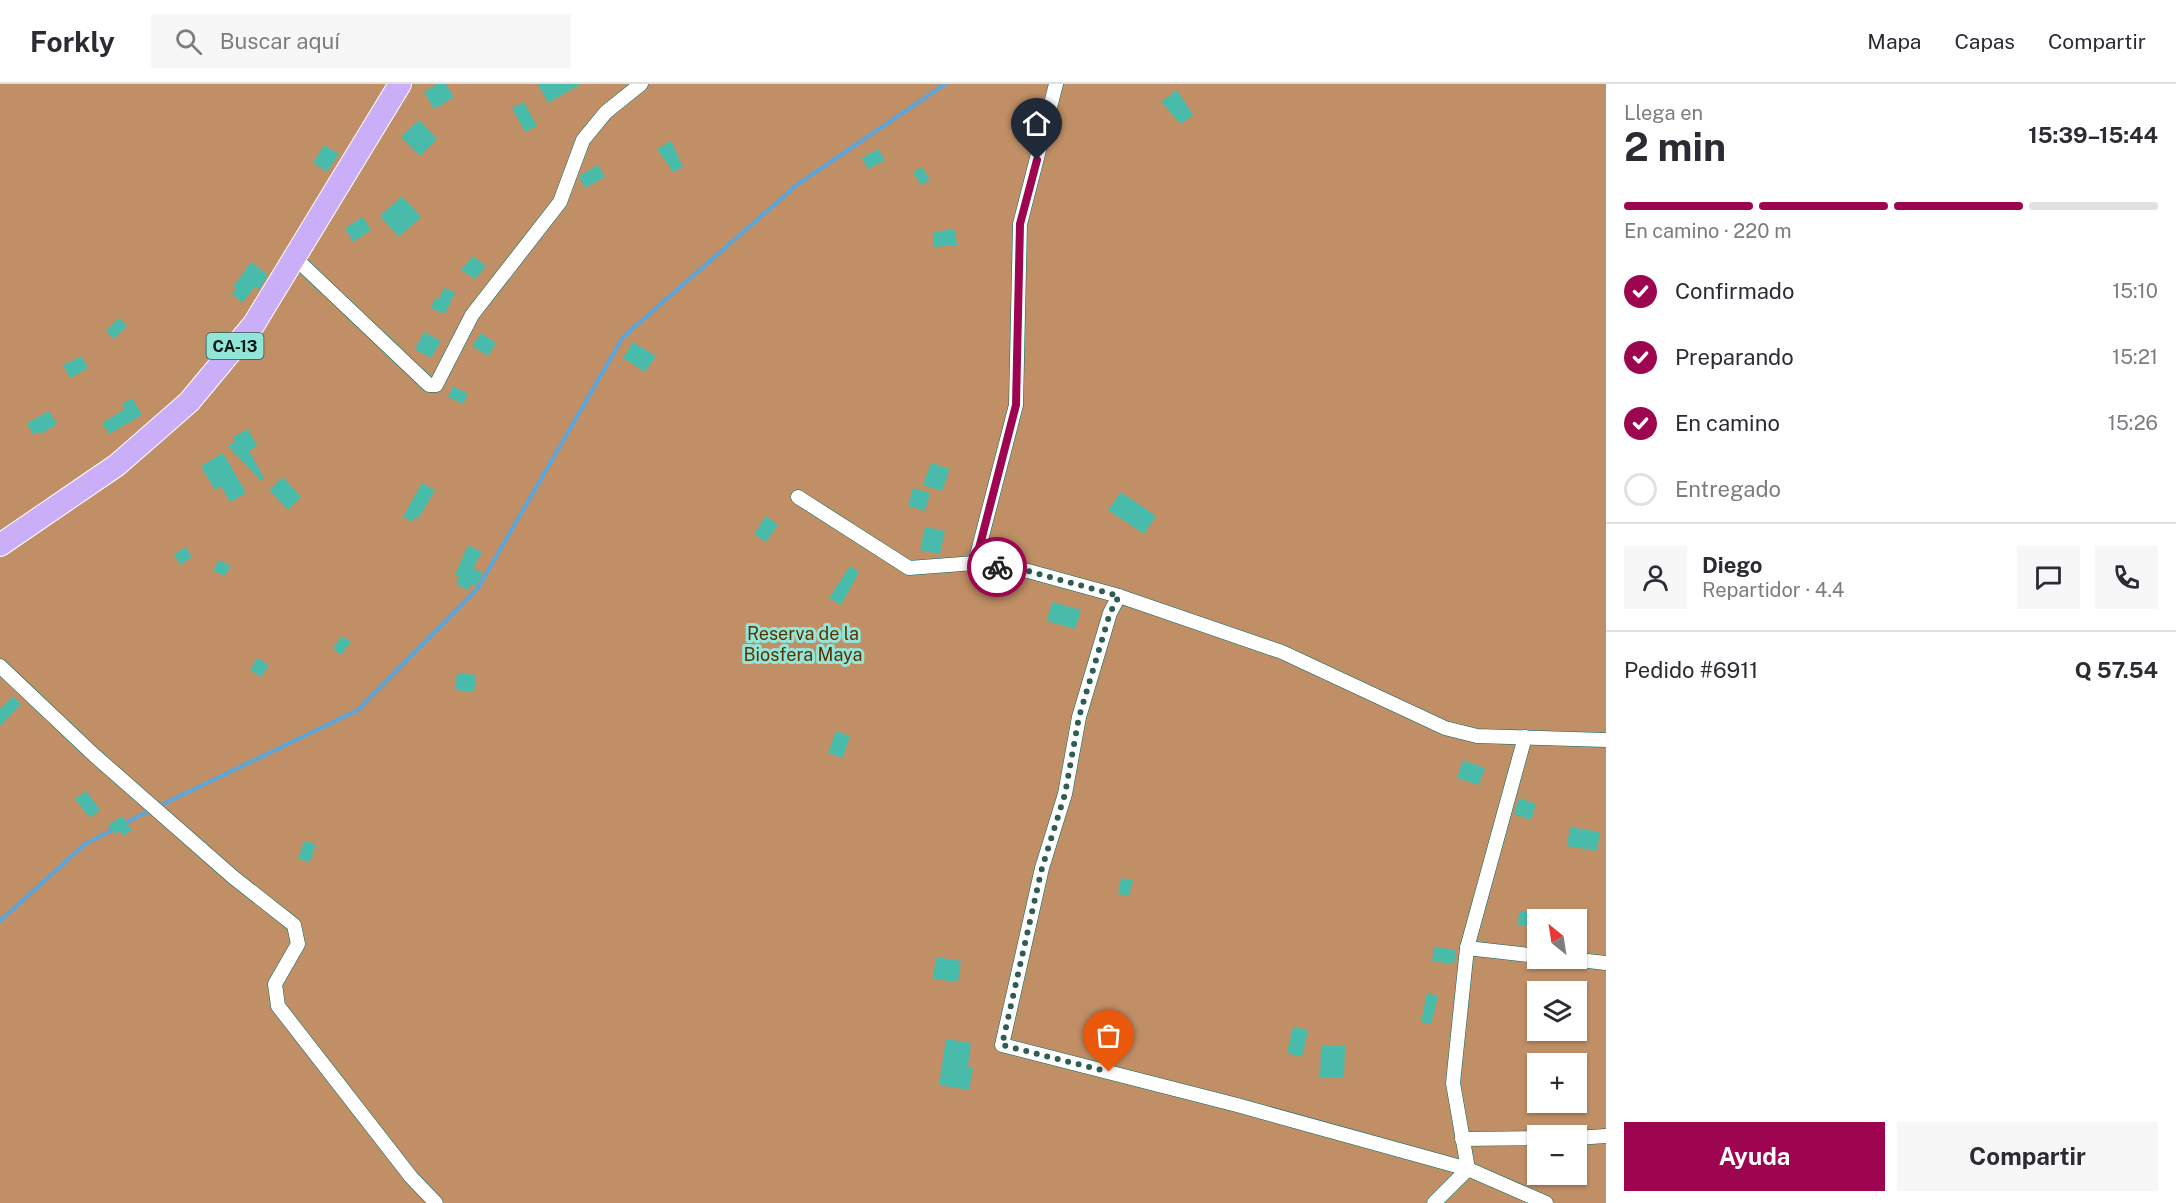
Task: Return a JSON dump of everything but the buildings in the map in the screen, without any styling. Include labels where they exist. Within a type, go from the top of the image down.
[{"type":"highway","name":"CA-13","points":[[0,545],[117,465],[189,402],[254,324],[400,84]]},
{"type":"street","points":[[294,257],[429,385],[436,385],[472,315],[560,202],[583,140],[606,112],[641,84]]},
{"type":"street","points":[[975,564],[1016,405],[1020,224],[1056,84]]},
{"type":"street","points":[[798,496],[909,568],[975,564],[1028,571],[1119,596],[1282,652],[1445,728],[1478,736],[1606,740]]},
{"type":"street","points":[[1119,596],[1110,613],[1079,717],[1065,794],[1042,868],[1002,1045],[1237,1105],[1468,1169],[1546,1203]]},
{"type":"street","points":[[0,666],[111,770],[233,877],[294,925],[298,944],[275,984],[278,1006],[411,1177],[436,1203]]},
{"type":"street","points":[[1468,1169],[1453,1083],[1467,948],[1525,737]]},
{"type":"street","points":[[1467,948],[1527,955]]},
{"type":"street","points":[[1587,961],[1606,963]]},
{"type":"street","points":[[1587,1137],[1606,1136]]},
{"type":"street","points":[[1462,1139],[1527,1138]]},
{"type":"street","points":[[1434,1203],[1468,1169]]},
{"type":"green space","name":"Reserva de la Biosfera Maya","points":[[0,84],[1606,84],[1606,1203],[0,1203]]},
{"type":"waterway","points":[[157,807],[358,710],[478,588],[623,337],[798,184],[945,84]]},
{"type":"waterway","points":[[122,825],[150,810]]},
{"type":"waterway","points":[[0,921],[85,844],[116,828]]},
{"type":"way so far","points":[[997,567],[1028,571],[1119,596],[1110,613],[1079,717],[1065,794],[1042,868],[1002,1045],[1109,1072]]},
{"type":"route","points":[[997,567],[975,564],[1016,405],[1020,224],[1037,160]]}]
